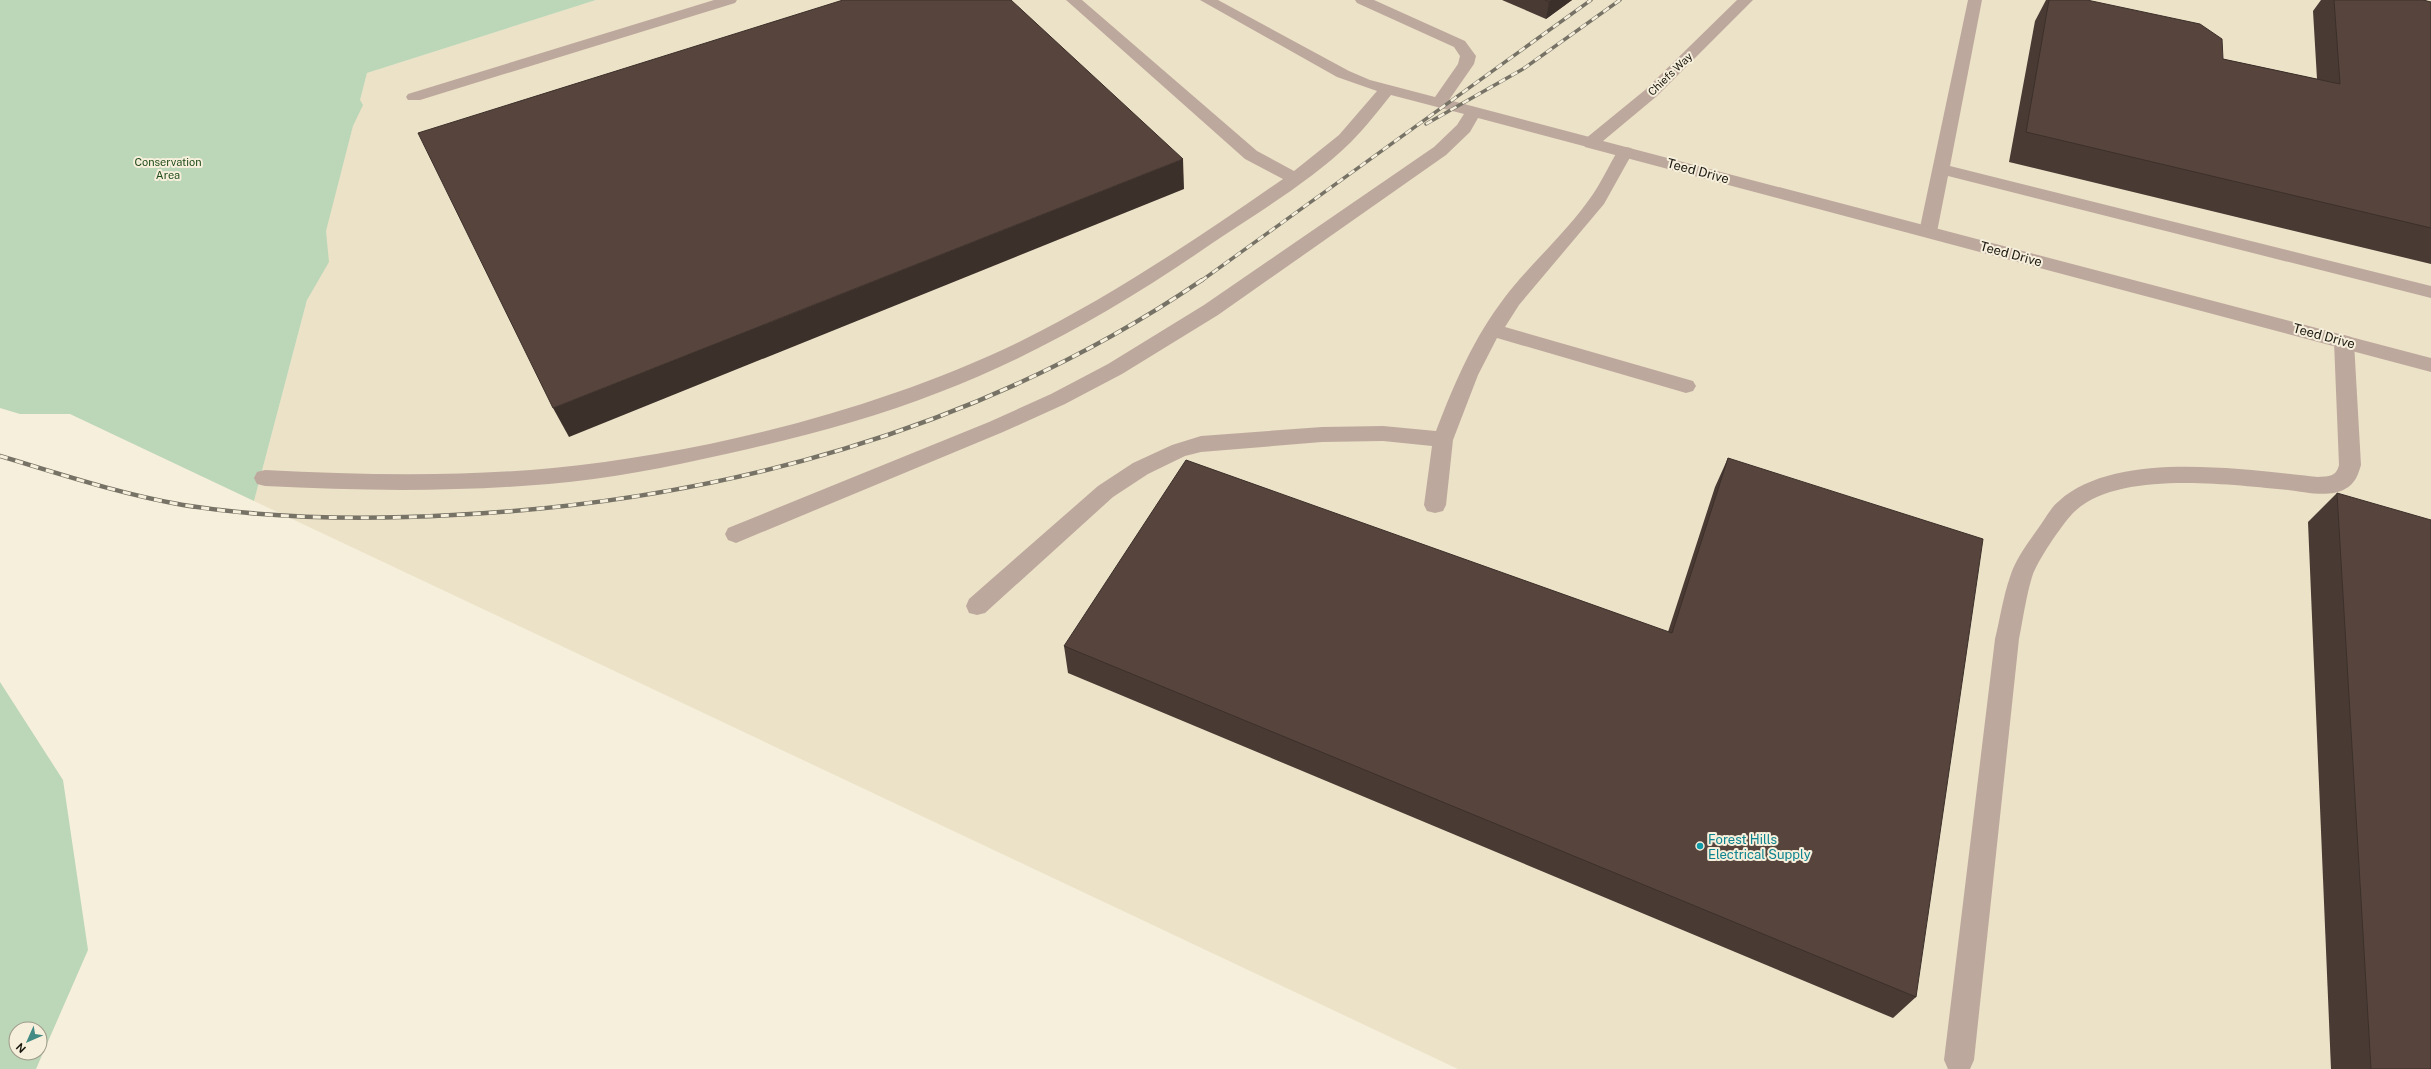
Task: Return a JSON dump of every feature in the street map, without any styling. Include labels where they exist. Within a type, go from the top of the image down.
[{"type":"street","points":[[414,97],[730,0]]},
{"type":"street","points":[[1073,0],[1251,155],[1294,178]]},
{"type":"street","name":"Teed Drive","points":[[1207,0],[1343,74],[1386,90],[2431,365]]},
{"type":"street","points":[[1362,0],[1460,44],[1466,50],[1468,56],[1466,64],[1438,104]]},
{"type":"street","name":"Chiefs Way","points":[[1591,143],[1651,93],[1746,0]]},
{"type":"street","points":[[1928,232],[1975,0]]},
{"type":"street","points":[[265,478],[417,482],[527,478],[652,462],[780,434],[845,416],[959,376],[1068,325],[1155,273],[1294,178],[1345,138],[1386,90]]},
{"type":"street","points":[[736,534],[996,427],[1058,399],[1116,369],[1211,310],[1440,151],[1464,128],[1473,113]]},
{"type":"street","points":[[1435,505],[1443,440],[1468,375],[1492,330],[1512,301],[1598,200],[1625,152]]},
{"type":"street","points":[[1941,169],[2431,292]]},
{"type":"street","points":[[1492,330],[1686,386]]},
{"type":"street","points":[[1959,1060],[2006,639],[2021,576],[2034,551],[2066,507],[2089,492],[2113,483],[2148,476],[2208,476],[2318,485],[2337,484],[2347,476],[2350,465],[2344,342]]},
{"type":"street","points":[[977,606],[1105,490],[1135,471],[1178,449],[1201,444],[1351,433],[1417,435],[1443,440]]},
{"type":"shaded area","points":[[596,0],[2431,0],[2431,1069],[1458,1069],[254,501],[367,73]]},
{"type":"green space","name":"Conservation Area","points":[[0,0],[596,0],[367,73],[360,100],[363,105],[353,126],[326,231],[329,262],[307,300],[254,501],[70,414],[20,414],[0,408]]},
{"type":"green space","points":[[0,682],[63,780],[88,950],[48,1042],[48,1021],[8,1021],[8,1061],[39,1061],[36,1069],[0,1069]]},
{"type":"building","points":[[843,0],[1011,0],[1183,159],[553,408],[418,133]]},
{"type":"building","points":[[2049,0],[2087,0],[2200,24],[2222,39],[2223,59],[2340,84],[2334,0],[2423,0],[2431,2],[2431,228],[2026,132]]},
{"type":"building","name":"Forest Hills Electrical Supply","points":[[1728,458],[1983,539],[1916,997],[1064,646],[1186,460],[1672,633]]},
{"type":"building","points":[[2337,493],[2431,520],[2431,1069],[2371,1069]]},
{"type":"railway","points":[[1201,281],[1591,0]]},
{"type":"railway","points":[[1426,124],[1523,69],[1620,0]]},
{"type":"railway","points":[[0,456],[90,483],[183,505],[217,510],[284,516],[386,518],[453,515],[552,507],[650,494],[748,474],[844,449],[938,417],[1029,378],[1117,333],[1202,280]]},
{"type":"place","name":"Forest Hills Electrical Supply","points":[[1700,846]]}]
